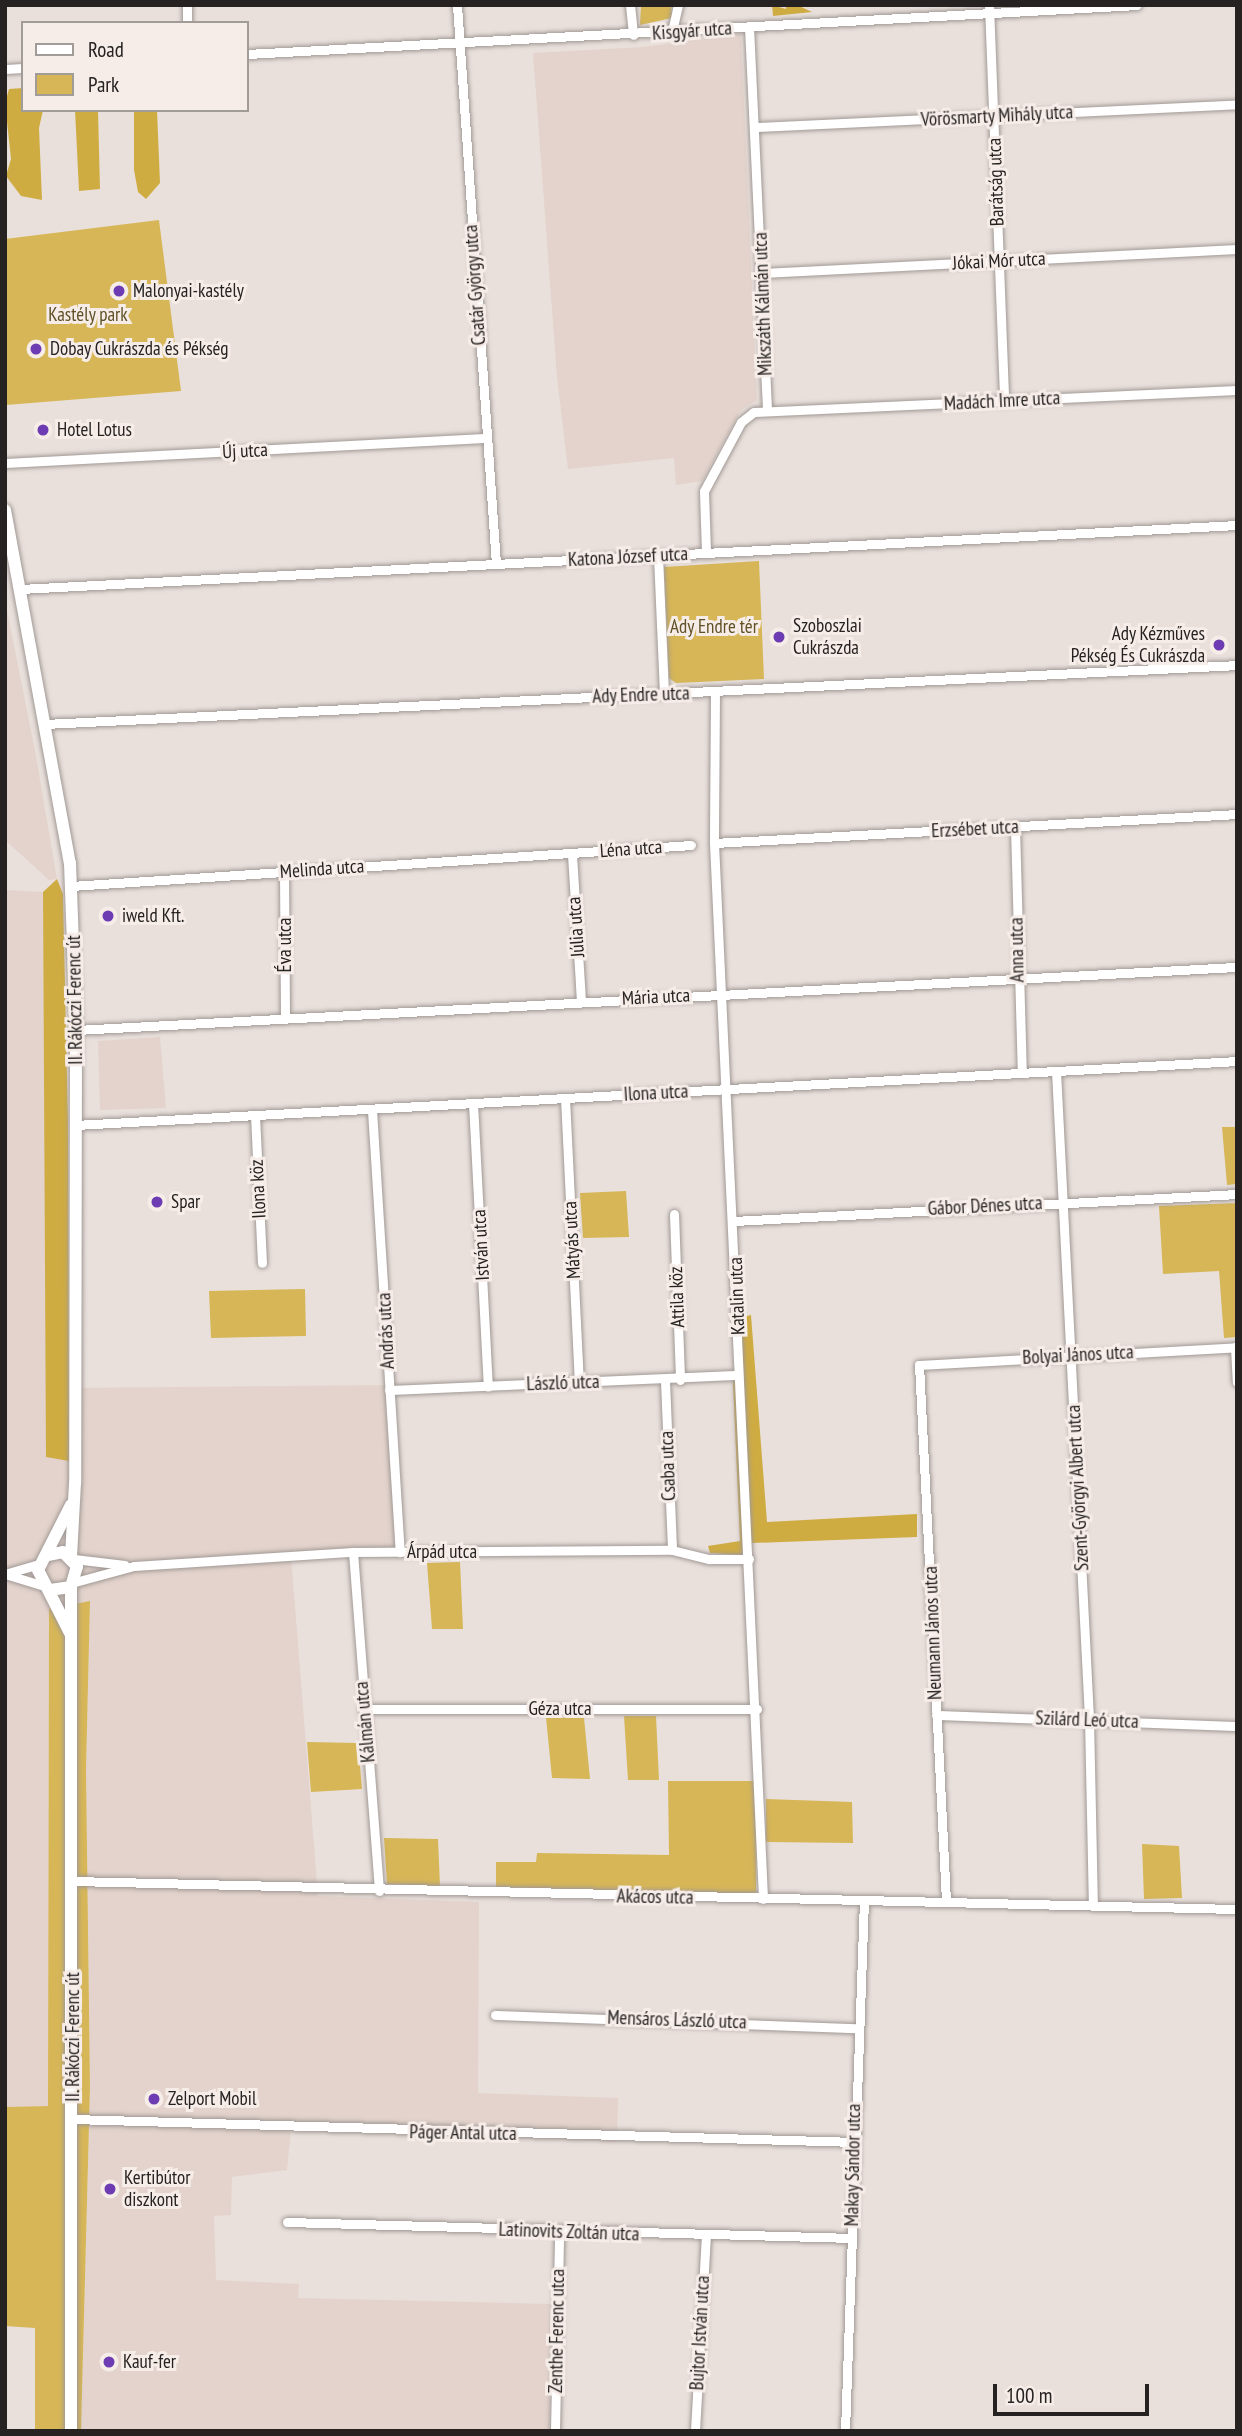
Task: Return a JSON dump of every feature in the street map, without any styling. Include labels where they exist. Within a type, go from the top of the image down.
[{"type":"main road","name":"II. Rákóczi Ferenc út","points":[[5,510],[46,724],[71,886],[76,1030],[72,1557],[71,2431]]},
{"type":"main road","name":"II. Rákóczi Ferenc út","points":[[74,1496],[44,1559],[47,1588],[74,1643]]},
{"type":"main road","points":[[44,1559],[72,1557]]},
{"type":"main road","points":[[47,1588],[73,1584]]},
{"type":"street","name":"Csatár György utca","points":[[457,5],[484,438],[496,564]]},
{"type":"street","points":[[630,5],[633,35]]},
{"type":"street","points":[[672,32],[678,5]]},
{"type":"street","name":"Kisgyár utca","points":[[248,54],[633,35],[989,9],[1136,5]]},
{"type":"street","name":"Barátság utca","points":[[989,9],[1004,401]]},
{"type":"street","name":"Mikszáth Kálmán utca","points":[[749,27],[757,127],[767,411]]},
{"type":"street","name":"Vörösmarty Mihály utca","points":[[757,127],[1237,104]]},
{"type":"street","name":"Jókai Mór utca","points":[[762,274],[1237,249]]},
{"type":"street","name":"Madách Imre utca","points":[[767,411],[1237,390]]},
{"type":"street","points":[[706,552],[704,491],[741,422],[754,412],[767,411]]},
{"type":"street","name":"Új utca","points":[[5,463],[484,438]]},
{"type":"street","name":"Katona József utca","points":[[20,589],[1237,525]]},
{"type":"street","points":[[658,555],[664,693]]},
{"type":"street","name":"Ady Endre utca","points":[[46,724],[1237,665]]},
{"type":"street","name":"Katalin utca","points":[[715,692],[714,843],[734,1221],[736,1375],[757,1709],[763,1899]]},
{"type":"street","name":"Erzsébet utca","points":[[714,843],[1237,814]]},
{"type":"street","name":"Anna utca","points":[[1015,827],[1017,979],[1022,1072]]},
{"type":"street","name":"Léna utca","points":[[572,854],[691,845]]},
{"type":"street","name":"Melinda utca","points":[[71,886],[572,854]]},
{"type":"street","name":"Júlia utca","points":[[572,854],[581,1001]]},
{"type":"street","name":"Éva utca","points":[[284,871],[285,1018]]},
{"type":"street","name":"Mária utca","points":[[76,1030],[1237,967]]},
{"type":"street","name":"Ilona utca","points":[[75,1125],[1237,1061]]},
{"type":"street","name":"Szent-Györgyi Albert utca","points":[[1056,1071],[1065,1201],[1089,1718],[1093,1905]]},
{"type":"street","name":"Mátyás utca","points":[[565,1098],[579,1381]]},
{"type":"street","name":"István utca","points":[[473,1103],[488,1387]]},
{"type":"street","name":"András utca","points":[[372,1110],[400,1552]]},
{"type":"street","name":"Ilona köz","points":[[255,1115],[262,1263]]},
{"type":"street","name":"Gábor Dénes utca","points":[[734,1221],[1065,1201],[1237,1194]]},
{"type":"street","name":"Attila köz","points":[[674,1214],[680,1380]]},
{"type":"street","points":[[1236,1347],[1237,1382]]},
{"type":"street","name":"Bolyai János utca","points":[[919,1365],[1236,1347]]},
{"type":"street","name":"Neumann János utca","points":[[919,1365],[946,1901]]},
{"type":"street","name":"László utca","points":[[389,1390],[579,1381],[664,1381],[736,1375]]},
{"type":"street","name":"Csaba utca","points":[[664,1381],[672,1550]]},
{"type":"street","name":"Árpád utca","points":[[72,1557],[134,1566],[353,1552],[672,1550],[709,1559],[749,1559]]},
{"type":"street","name":"Kálmán utca","points":[[353,1552],[379,1891]]},
{"type":"street","points":[[5,1574],[44,1559]]},
{"type":"street","name":"Árpád utca","points":[[73,1584],[134,1566]]},
{"type":"street","points":[[5,1574],[47,1588]]},
{"type":"street","name":"Géza utca","points":[[363,1709],[757,1709]]},
{"type":"street","name":"Szilárd Leó utca","points":[[936,1715],[1089,1718],[1237,1726]]},
{"type":"street","name":"Akácos utca","points":[[73,1881],[379,1891],[1237,1909]]},
{"type":"street","name":"Makay Sándor utca","points":[[845,2431],[864,1900]]},
{"type":"street","name":"Mensáros László utca","points":[[495,2015],[858,2028]]},
{"type":"street","name":"Páger Antal utca","points":[[72,2119],[854,2142]]},
{"type":"street","name":"Latinovits Zoltán utca","points":[[287,2222],[559,2232],[852,2238]]},
{"type":"street","name":"Zenthe Ferenc utca","points":[[555,2431],[559,2232]]},
{"type":"street","name":"Bujtor István utca","points":[[695,2431],[706,2235]]},
{"type":"shaded area","points":[[772,5],[786,9],[786,5],[797,5],[812,12],[773,16]]},
{"type":"shaded area","points":[[741,34],[757,400],[741,410],[702,481],[676,485],[674,458],[568,469],[557,377],[533,53],[643,47]]},
{"type":"shaded area","points":[[21,88],[21,112],[43,112],[39,128],[42,200],[21,196],[6,176],[11,159],[5,103],[9,89]]},
{"type":"shaded area","points":[[75,112],[98,112],[100,189],[79,191]]},
{"type":"shaded area","points":[[134,112],[157,112],[160,183],[146,199],[138,192],[134,170]]},
{"type":"shaded area","points":[[5,600],[57,879],[49,880],[5,840]]},
{"type":"shaded area","points":[[57,879],[63,894],[68,1122],[69,1461],[46,1457],[43,892]]},
{"type":"shaded area","points":[[5,890],[43,892],[47,1424],[66,1388],[389,1385],[400,1552],[291,1556],[318,1896],[479,1902],[478,2093],[618,2098],[617,2142],[291,2130],[287,2170],[232,2177],[231,2215],[214,2216],[216,2280],[299,2284],[298,2298],[551,2304],[549,2431],[81,2431],[90,2087],[86,1769],[90,1601],[49,1610],[48,2106],[5,2107]]},
{"type":"shaded area","points":[[160,1037],[166,1108],[100,1110],[98,1041]]},
{"type":"shaded area","points":[[751,1315],[767,1522],[917,1514],[917,1537],[752,1543],[741,1555],[710,1553],[708,1546],[740,1541],[733,1383],[742,1317]]},
{"type":"green space","points":[[641,5],[671,5],[672,18],[640,25]]},
{"type":"green space","name":"Kastély park","points":[[159,220],[181,391],[6,405],[5,239]]},
{"type":"green space","name":"Ady Endre tér","points":[[759,561],[764,679],[676,683],[669,678],[664,567]]},
{"type":"green space","points":[[1222,1127],[1237,1127],[1237,1184],[1227,1185]]},
{"type":"green space","points":[[626,1191],[629,1237],[583,1238],[580,1193]]},
{"type":"green space","points":[[1237,1203],[1237,1337],[1224,1338],[1219,1271],[1163,1274],[1159,1206]]},
{"type":"green space","points":[[305,1289],[306,1336],[211,1338],[209,1291]]},
{"type":"green space","points":[[460,1562],[463,1629],[432,1629],[427,1563]]},
{"type":"green space","points":[[90,1601],[86,1769],[90,2087],[81,2431],[35,2431],[35,2328],[5,2326],[5,2107],[48,2106],[49,1609]]},
{"type":"green space","points":[[624,1716],[656,1716],[659,1780],[628,1780]]},
{"type":"green space","points":[[546,1717],[584,1718],[590,1779],[552,1778]]},
{"type":"green space","points":[[307,1742],[358,1743],[362,1789],[311,1792]]},
{"type":"green space","points":[[668,1781],[757,1781],[756,1895],[496,1887],[496,1862],[536,1862],[537,1853],[669,1855]]},
{"type":"green space","points":[[766,1799],[852,1802],[853,1843],[766,1842]]},
{"type":"green space","points":[[384,1838],[438,1839],[440,1886],[387,1884]]},
{"type":"green space","points":[[1142,1844],[1179,1846],[1182,1898],[1144,1899]]},
{"type":"place","name":"Malonyai-kastély","points":[[119,291]]},
{"type":"place","name":"Dobay Cukrászda és Pékség","points":[[36,349]]},
{"type":"place","name":"Hotel Lotus","points":[[43,430]]},
{"type":"place","name":"Szoboszlai Cukrászda","points":[[779,637]]},
{"type":"place","name":"Ady Kézműves Pékség És Cukrászda","points":[[1219,645]]},
{"type":"place","name":"iweld Kft.","points":[[108,916]]},
{"type":"place","name":"Spar","points":[[157,1202]]},
{"type":"place","name":"Zelport Mobil","points":[[154,2099]]},
{"type":"place","name":"Kertibútor diszkont","points":[[110,2189]]},
{"type":"place","name":"Kauf-fer","points":[[109,2362]]}]
